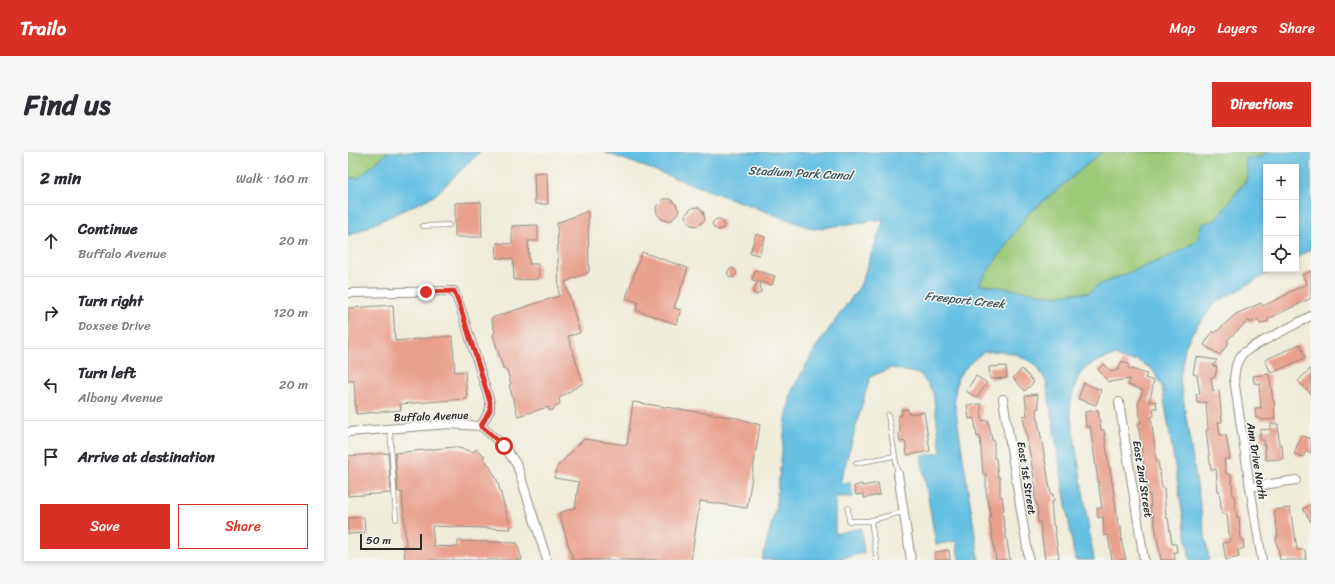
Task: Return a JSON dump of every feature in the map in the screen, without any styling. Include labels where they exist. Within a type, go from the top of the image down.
[{"type":"street","points":[[348,293],[454,291],[490,402],[490,410],[481,426]]},
{"type":"street","points":[[1309,317],[1311,326]]},
{"type":"street","name":"Ann Drive North","points":[[1262,560],[1234,380],[1236,365],[1242,354],[1252,347],[1309,317]]},
{"type":"street","name":"East 1st Street","points":[[1003,399],[1029,560]]},
{"type":"street","name":"East 2nd Street","points":[[1119,402],[1144,560]]},
{"type":"street","name":"Buffalo Avenue","points":[[348,432],[448,424],[481,426],[504,446],[517,465],[547,560]]},
{"type":"street","points":[[898,474],[911,560]]},
{"type":"street","points":[[1250,487],[1296,480]]},
{"type":"lane","points":[[423,226],[449,225]]},
{"type":"lane","points":[[888,415],[898,474]]},
{"type":"lane","points":[[390,429],[396,519]]},
{"type":"lane","points":[[856,463],[895,456]]},
{"type":"lane","points":[[848,508],[849,521],[871,520],[904,512]]},
{"type":"lane","points":[[871,520],[877,560]]},
{"type":"green space","points":[[348,152],[388,152],[358,178],[348,178]]},
{"type":"green space","points":[[1102,152],[1267,152],[1215,221],[1202,223],[1198,241],[1168,257],[1098,285],[1089,293],[1071,293],[1057,296],[978,284],[1027,215]]},
{"type":"water","points":[[388,152],[480,152],[434,196],[348,236],[348,178],[358,178]]},
{"type":"water","points":[[604,152],[1102,152],[1027,215],[979,284],[1057,296],[1071,293],[1089,293],[1098,285],[1168,257],[1197,241],[1202,223],[1215,221],[1248,178],[1245,158],[1262,157],[1267,152],[1311,152],[1311,249],[1299,256],[1299,164],[1263,164],[1263,272],[1271,272],[1215,303],[1192,333],[1185,347],[1180,379],[1209,560],[1190,560],[1162,386],[1152,369],[1135,359],[1134,361],[1120,359],[1117,355],[1087,367],[1077,379],[1074,388],[1070,411],[1094,560],[1075,560],[1046,381],[1036,365],[1018,355],[1001,351],[983,352],[969,364],[958,377],[954,399],[979,560],[959,560],[956,541],[936,545],[921,456],[941,453],[933,392],[920,374],[891,368],[870,377],[840,483],[850,482],[853,497],[835,497],[835,534],[861,528],[864,553],[833,560],[762,560],[775,511],[786,418],[792,391],[816,347],[860,286],[884,219],[814,229]]},
{"type":"building","points":[[547,172],[548,204],[535,204],[534,173]]},
{"type":"building","points":[[663,199],[670,199],[676,204],[679,211],[672,220],[669,221],[662,219],[657,214],[656,207]]},
{"type":"building","points":[[481,202],[482,237],[455,237],[455,203]]},
{"type":"building","points":[[698,207],[703,211],[705,220],[698,226],[691,225],[687,221],[685,215],[692,208]]},
{"type":"building","points":[[588,211],[589,272],[565,282],[580,333],[568,336],[583,383],[559,398],[560,404],[550,411],[548,407],[518,416],[509,385],[511,384],[507,370],[503,368],[493,335],[495,332],[491,318],[559,296],[557,223]]},
{"type":"building","points":[[716,219],[723,221],[724,226],[722,229],[718,230],[714,228],[712,223]]},
{"type":"building","points":[[538,225],[538,241],[528,241],[529,264],[538,264],[539,279],[514,280],[513,259],[496,258],[497,243],[512,244],[512,226]]},
{"type":"building","points":[[756,234],[765,237],[759,255],[750,253]]},
{"type":"building","points":[[642,252],[688,268],[674,308],[681,310],[676,324],[636,310],[638,302],[626,298]]},
{"type":"building","points":[[730,269],[734,269],[736,273],[734,277],[730,277],[728,275],[728,271]]},
{"type":"building","points":[[755,270],[775,276],[772,285],[760,282],[761,292],[757,295],[753,293],[758,281],[752,280]]},
{"type":"building","points":[[1311,271],[1311,298],[1268,319],[1269,321],[1260,324],[1258,319],[1250,323],[1249,320],[1227,340],[1229,342],[1220,355],[1204,345],[1213,331],[1215,333],[1236,314],[1261,303],[1263,306],[1307,284],[1302,275]]},
{"type":"building","points":[[393,305],[395,341],[452,336],[455,372],[465,371],[467,399],[400,404],[401,410],[356,414],[354,381],[348,381],[348,308]]},
{"type":"building","points":[[1300,344],[1305,358],[1271,373],[1265,360]]},
{"type":"building","points":[[1196,357],[1217,360],[1213,366],[1217,367],[1215,377],[1211,377],[1213,391],[1219,390],[1222,422],[1218,422],[1220,435],[1226,435],[1230,459],[1224,459],[1226,474],[1231,474],[1233,496],[1237,518],[1239,517],[1241,540],[1243,540],[1244,548],[1238,550],[1239,557],[1226,560],[1223,543],[1230,542],[1227,514],[1222,514],[1216,469],[1211,470],[1206,430],[1208,430],[1206,402],[1197,403],[1196,394],[1200,394],[1197,375],[1193,374]]},
{"type":"building","points":[[1122,361],[1129,364],[1128,368],[1147,374],[1145,378],[1154,381],[1149,402],[1156,401],[1157,408],[1153,408],[1154,416],[1151,417],[1156,461],[1158,460],[1162,488],[1164,488],[1166,518],[1168,518],[1172,544],[1176,544],[1177,552],[1174,552],[1175,560],[1161,560],[1153,514],[1151,515],[1150,495],[1148,495],[1138,423],[1141,423],[1138,404],[1143,390],[1128,385],[1130,379],[1108,382],[1098,369],[1104,364],[1111,372],[1118,370]]},
{"type":"building","points":[[1006,366],[1007,378],[990,379],[989,367]]},
{"type":"building","points":[[1311,368],[1311,394],[1298,381]]},
{"type":"building","points":[[1022,369],[1034,382],[1025,391],[1013,378]]},
{"type":"building","points":[[1269,374],[1274,400],[1275,419],[1260,420],[1260,418],[1256,418],[1255,408],[1261,408],[1259,386],[1262,384],[1254,383],[1253,376]]},
{"type":"building","points":[[976,376],[987,383],[977,398],[966,391]]},
{"type":"building","points":[[1084,383],[1101,390],[1096,405],[1078,399]]},
{"type":"building","points":[[1037,394],[1039,408],[1036,409],[1051,494],[1053,494],[1054,502],[1051,502],[1053,525],[1059,558],[1045,560],[1040,522],[1038,522],[1037,503],[1036,504],[1034,489],[1036,489],[1023,416],[1027,415],[1025,396]]},
{"type":"building","points":[[633,402],[737,418],[760,425],[747,508],[700,501],[691,560],[573,560],[559,513],[575,508],[579,482],[554,478],[557,467],[584,439],[627,445]]},
{"type":"building","points":[[981,404],[982,421],[988,420],[992,440],[994,440],[994,458],[996,458],[998,477],[1000,477],[1000,497],[1002,496],[1004,510],[1002,510],[1010,560],[996,560],[989,517],[991,517],[986,492],[986,474],[983,474],[980,436],[977,437],[974,418],[969,419],[967,405]]},
{"type":"building","points":[[908,409],[909,414],[924,412],[930,451],[907,455],[905,441],[900,442],[898,416],[902,415],[901,410]]},
{"type":"building","points":[[1098,410],[1101,430],[1104,430],[1118,526],[1121,526],[1122,545],[1126,559],[1121,560],[1112,560],[1108,535],[1104,536],[1103,517],[1098,518],[1097,508],[1102,508],[1090,426],[1086,427],[1085,412]]},
{"type":"building","points":[[1271,424],[1278,424],[1279,445],[1282,444],[1283,459],[1266,460],[1264,440],[1260,440],[1260,430],[1271,429]]},
{"type":"building","points":[[1301,435],[1311,439],[1311,453],[1306,451],[1303,457],[1294,454]]},
{"type":"building","points":[[454,447],[474,452],[476,449],[485,456],[483,458],[489,465],[497,480],[511,529],[432,526],[434,546],[458,547],[458,541],[517,543],[522,560],[405,560],[404,545],[406,545],[402,492],[398,492],[395,453]]},
{"type":"building","points":[[388,453],[391,493],[348,496],[348,456]]},
{"type":"building","points":[[878,483],[880,495],[864,498],[863,494],[856,495],[854,486]]},
{"type":"building","points":[[1311,504],[1311,522],[1303,509]]},
{"type":"building","points":[[1290,508],[1297,550],[1305,550],[1306,560],[1280,560],[1277,546],[1276,537],[1278,537],[1274,510]]},
{"type":"building","points":[[364,517],[365,533],[348,534],[348,518]]},
{"type":"building","points":[[949,550],[950,560],[935,560],[935,552]]},
{"type":"route","points":[[426,292],[454,291],[490,402],[490,410],[481,426],[504,446]]},
{"type":"water label","name":"Stadium Park Canal","points":[[800,173]]},
{"type":"water label","name":"Freeport Creek","points":[[965,300]]}]
